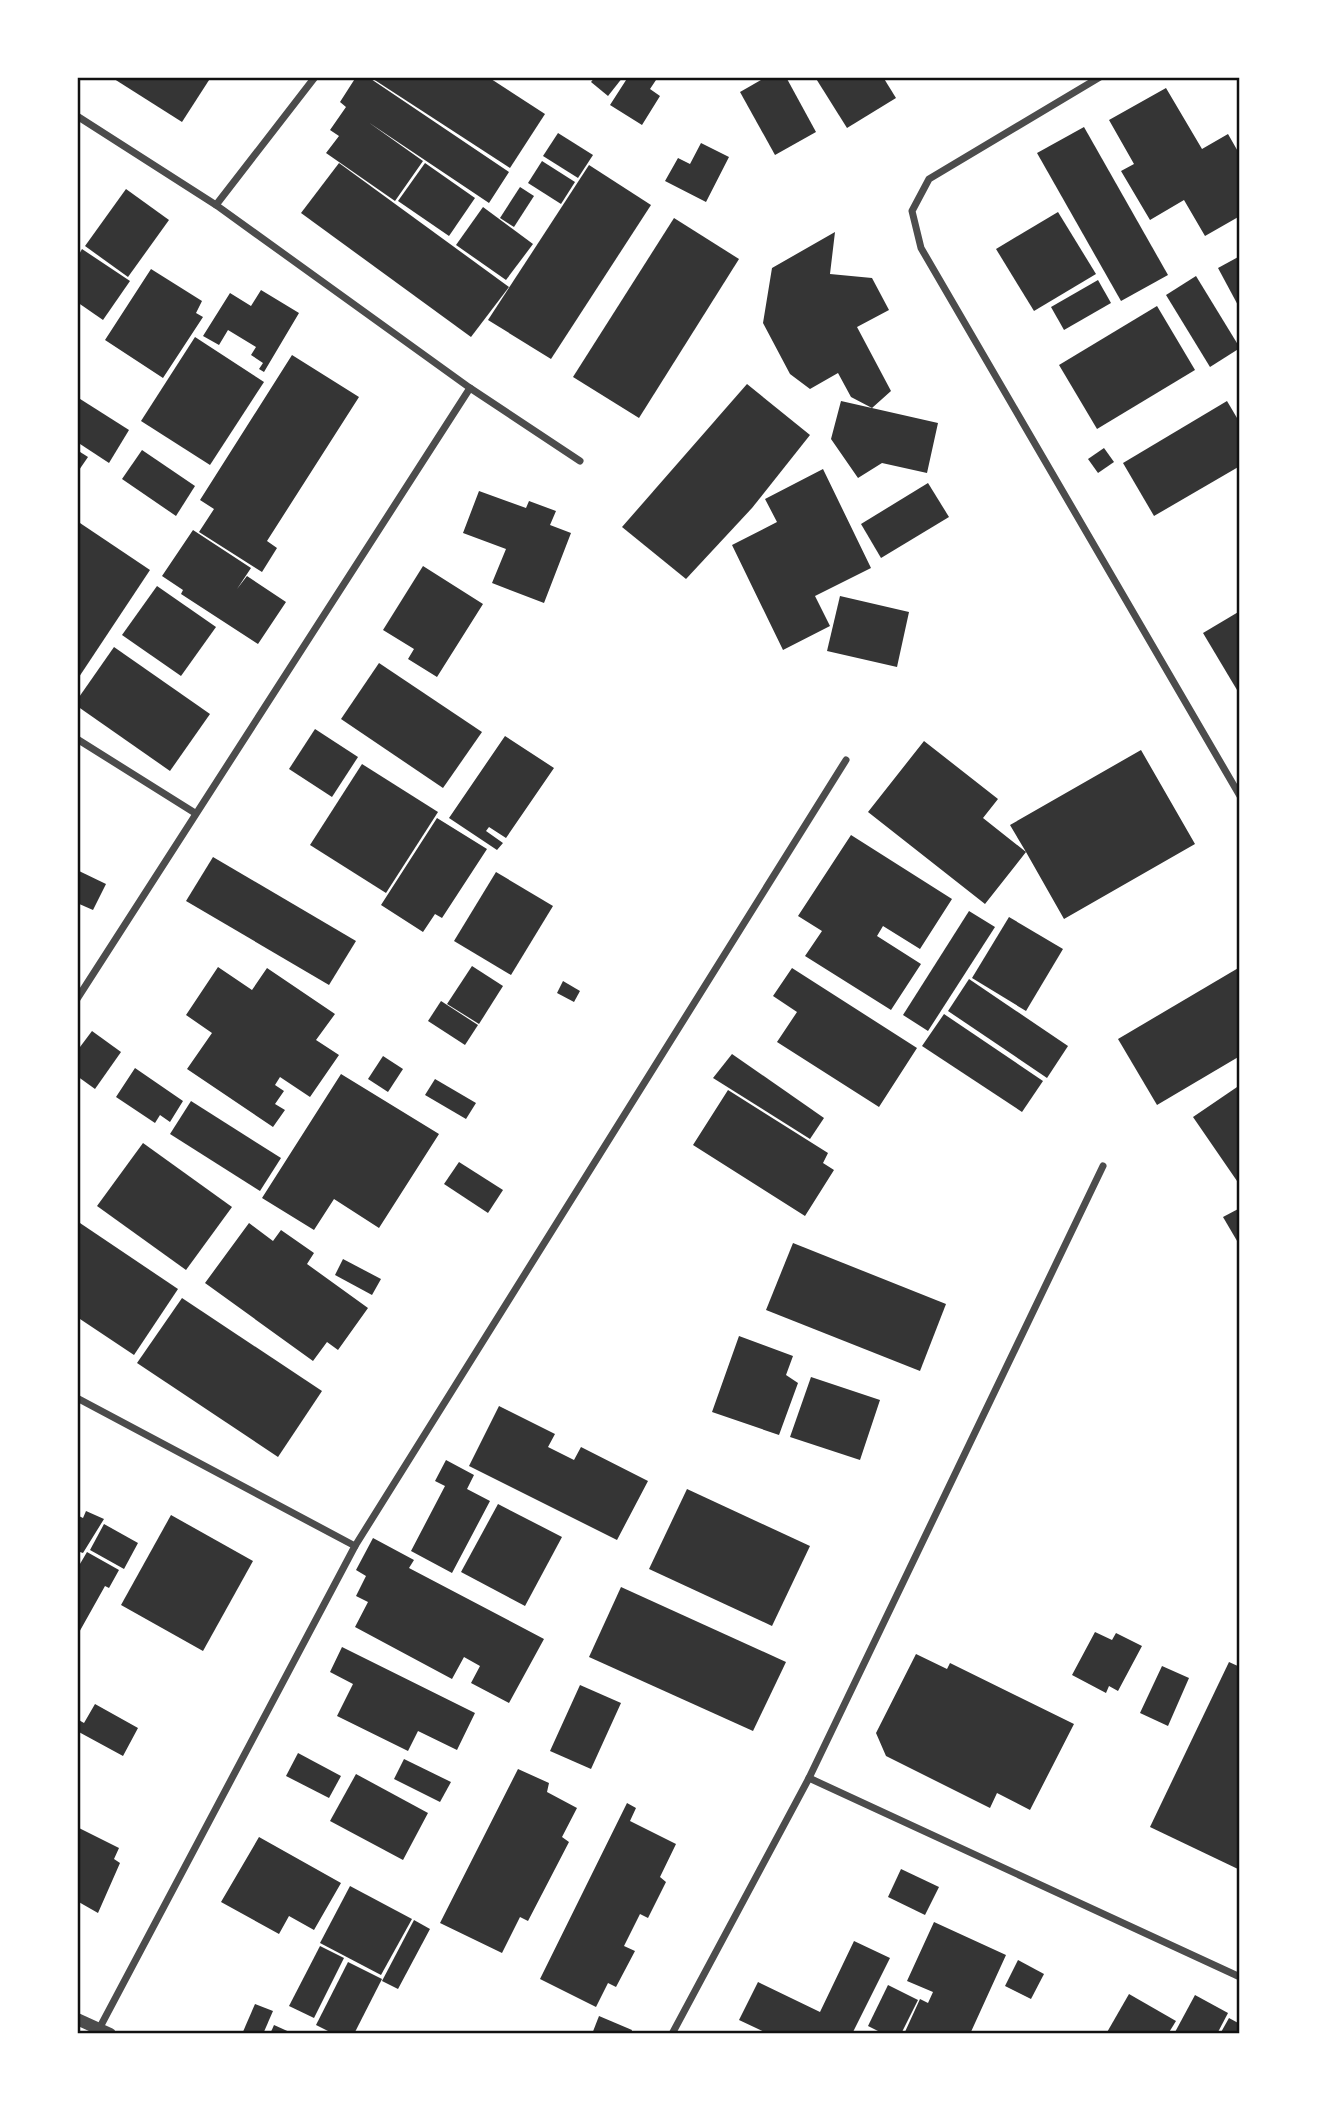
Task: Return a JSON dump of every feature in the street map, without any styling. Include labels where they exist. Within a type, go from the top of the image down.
[{"type":"street","points":[[216,205],[315,77]]},
{"type":"street","points":[[1100,77],[929,179],[912,211],[921,248],[1240,796]]},
{"type":"street","points":[[77,117],[216,205],[470,388],[580,461]]},
{"type":"street","points":[[77,999],[470,388]]},
{"type":"street","points":[[77,739],[195,813]]},
{"type":"street","points":[[77,2019],[105,2032],[355,1546],[846,760]]},
{"type":"street","points":[[672,2034],[809,1778],[1103,1166]]},
{"type":"street","points":[[77,1398],[355,1546]]},
{"type":"street","points":[[809,1778],[1240,1977]]},
{"type":"building","points":[[111,77],[211,77],[182,122]]},
{"type":"building","points":[[356,77],[368,77],[509,172],[489,203],[368,122],[423,161],[395,201],[326,153],[339,136],[330,130],[346,107],[340,102]]},
{"type":"building","points":[[370,77],[488,77],[545,114],[510,168]]},
{"type":"building","points":[[595,77],[623,77],[608,96],[591,82]]},
{"type":"building","points":[[628,77],[656,80],[650,89],[660,96],[642,125],[610,105]]},
{"type":"building","points":[[766,77],[786,77],[816,132],[775,155],[740,92]]},
{"type":"building","points":[[815,77],[883,77],[896,98],[847,128]]},
{"type":"building","points":[[1166,88],[1202,149],[1228,134],[1240,155],[1240,216],[1205,236],[1184,200],[1150,220],[1121,171],[1134,164],[1109,120]]},
{"type":"building","points":[[1084,127],[1168,275],[1121,301],[1037,153]]},
{"type":"building","points":[[558,133],[593,155],[578,178],[543,156]]},
{"type":"building","points":[[701,143],[729,157],[706,202],[665,181],[678,158],[690,164]]},
{"type":"building","points":[[542,161],[575,182],[561,204],[528,183]]},
{"type":"building","points":[[339,163],[509,287],[471,337],[301,213]]},
{"type":"building","points":[[425,163],[475,198],[449,236],[398,201]]},
{"type":"building","points":[[589,165],[651,205],[551,359],[488,320]]},
{"type":"building","points":[[520,187],[534,196],[514,227],[500,218]]},
{"type":"building","points":[[126,189],[169,220],[128,277],[85,246]]},
{"type":"building","points":[[483,207],[533,244],[506,280],[456,245]]},
{"type":"building","points":[[1058,212],[1096,274],[1034,311],[996,249]]},
{"type":"building","points":[[674,218],[739,259],[639,418],[573,377]]},
{"type":"building","points":[[835,232],[830,274],[872,278],[889,310],[857,327],[891,391],[872,408],[851,397],[838,373],[810,389],[790,374],[763,323],[772,268]]},
{"type":"building","points":[[82,249],[130,281],[103,320],[77,302],[77,258]]},
{"type":"building","points":[[1240,256],[1240,309],[1218,268]]},
{"type":"building","points":[[151,269],[202,301],[196,313],[203,317],[163,378],[105,340]]},
{"type":"building","points":[[1196,276],[1240,348],[1210,367],[1166,295]]},
{"type":"building","points":[[1098,280],[1111,303],[1064,330],[1051,307]]},
{"type":"building","points":[[261,290],[299,313],[264,372],[259,369],[263,363],[251,355],[256,347],[228,330],[219,345],[203,336],[230,293],[251,306]]},
{"type":"building","points":[[1157,306],[1195,370],[1097,429],[1059,365]]},
{"type":"building","points":[[195,337],[264,382],[210,465],[141,421]]},
{"type":"building","points":[[292,355],[359,397],[267,541],[277,548],[262,572],[199,532],[214,509],[200,500]]},
{"type":"building","points":[[747,384],[810,435],[752,508],[686,579],[622,527]]},
{"type":"building","points":[[77,397],[129,430],[109,463],[77,442]]},
{"type":"building","points":[[841,401],[938,423],[927,473],[882,463],[858,478],[831,439]]},
{"type":"building","points":[[1227,401],[1240,423],[1240,466],[1154,516],[1123,463]]},
{"type":"building","points":[[1104,448],[1114,462],[1098,473],[1088,459]]},
{"type":"building","points":[[77,450],[88,457],[77,473]]},
{"type":"building","points":[[142,450],[195,486],[176,516],[122,479]]},
{"type":"building","points":[[823,469],[871,568],[815,596],[830,626],[783,650],[732,545],[777,522],[765,499]]},
{"type":"building","points":[[928,483],[949,517],[881,558],[861,524]]},
{"type":"building","points":[[479,491],[526,508],[529,501],[556,511],[550,525],[571,533],[544,603],[492,583],[506,549],[463,533]]},
{"type":"building","points":[[77,521],[150,570],[79,677],[77,676]]},
{"type":"building","points":[[193,530],[251,568],[237,589],[247,576],[286,602],[258,644],[181,594],[183,590],[162,576]]},
{"type":"building","points":[[423,566],[483,604],[437,677],[408,659],[414,649],[383,630]]},
{"type":"building","points":[[157,586],[216,627],[181,676],[122,635]]},
{"type":"building","points":[[840,596],[909,612],[897,667],[827,651]]},
{"type":"building","points":[[1240,611],[1240,695],[1203,633]]},
{"type":"building","points":[[114,647],[210,714],[170,771],[77,706],[77,700]]},
{"type":"building","points":[[379,663],[482,732],[443,788],[341,719]]},
{"type":"building","points":[[315,729],[358,757],[332,797],[289,769]]},
{"type":"building","points":[[505,736],[554,768],[506,838],[489,827],[486,831],[503,843],[497,850],[449,818]]},
{"type":"building","points":[[924,741],[998,799],[983,818],[1026,852],[985,904],[868,812]]},
{"type":"building","points":[[1141,750],[1195,844],[1064,919],[1010,825]]},
{"type":"building","points":[[362,764],[438,812],[386,893],[310,845]]},
{"type":"building","points":[[437,818],[487,849],[442,918],[435,914],[423,932],[381,905]]},
{"type":"building","points":[[851,835],[952,899],[920,949],[883,926],[877,936],[921,964],[891,1010],[805,956],[822,931],[798,916]]},
{"type":"building","points":[[213,857],[356,941],[329,985],[186,901]]},
{"type":"building","points":[[77,870],[106,884],[93,910],[77,903]]},
{"type":"building","points":[[496,872],[553,906],[511,975],[454,941]]},
{"type":"building","points":[[969,911],[995,927],[928,1031],[903,1015]]},
{"type":"building","points":[[1009,917],[1063,949],[1026,1011],[972,978]]},
{"type":"building","points":[[472,966],[503,986],[479,1024],[447,1004]]},
{"type":"building","points":[[218,967],[252,990],[267,968],[335,1014],[316,1040],[339,1055],[310,1097],[280,1077],[275,1085],[284,1091],[275,1104],[285,1110],[273,1127],[187,1069],[212,1033],[186,1015]]},
{"type":"building","points":[[1240,967],[1240,1056],[1157,1105],[1118,1039]]},
{"type":"building","points":[[792,968],[917,1048],[879,1107],[777,1042],[797,1012],[773,996]]},
{"type":"building","points":[[969,979],[1068,1046],[1047,1078],[948,1011]]},
{"type":"building","points":[[563,981],[580,991],[574,1002],[557,993]]},
{"type":"building","points":[[441,1001],[478,1025],[465,1045],[428,1021]]},
{"type":"building","points":[[944,1014],[1043,1081],[1022,1112],[922,1046]]},
{"type":"building","points":[[92,1031],[121,1052],[95,1089],[77,1076],[77,1051]]},
{"type":"building","points":[[732,1054],[824,1118],[810,1139],[713,1078]]},
{"type":"building","points":[[383,1056],[403,1069],[388,1092],[368,1079]]},
{"type":"building","points":[[135,1068],[183,1101],[170,1122],[160,1115],[155,1123],[116,1097]]},
{"type":"building","points":[[341,1074],[439,1134],[379,1228],[334,1199],[314,1230],[262,1198]]},
{"type":"building","points":[[435,1079],[476,1103],[466,1119],[425,1095]]},
{"type":"building","points":[[1240,1085],[1240,1180],[1237,1181],[1193,1117]]},
{"type":"building","points":[[728,1090],[828,1153],[823,1163],[834,1170],[805,1216],[693,1145]]},
{"type":"building","points":[[191,1101],[281,1158],[260,1191],[170,1134]]},
{"type":"building","points":[[143,1143],[232,1207],[186,1270],[97,1206]]},
{"type":"building","points":[[459,1162],[503,1190],[488,1213],[444,1184]]},
{"type":"building","points":[[1240,1208],[1240,1246],[1223,1217]]},
{"type":"building","points":[[77,1221],[178,1289],[134,1355],[77,1317]]},
{"type":"building","points":[[249,1223],[273,1241],[281,1230],[314,1253],[307,1264],[368,1308],[338,1350],[327,1342],[313,1361],[205,1283]]},
{"type":"building","points":[[793,1243],[946,1304],[920,1371],[766,1310]]},
{"type":"building","points":[[343,1259],[381,1279],[372,1295],[335,1275]]},
{"type":"building","points":[[182,1298],[322,1391],[278,1457],[137,1363]]},
{"type":"building","points":[[739,1336],[793,1356],[786,1375],[798,1383],[779,1435],[712,1412]]},
{"type":"building","points":[[811,1377],[880,1400],[860,1460],[790,1437]]},
{"type":"building","points":[[499,1406],[555,1434],[548,1447],[574,1460],[581,1447],[648,1481],[617,1540],[469,1466]]},
{"type":"building","points":[[446,1460],[474,1475],[467,1489],[490,1501],[452,1573],[411,1551],[445,1486],[435,1481]]},
{"type":"building","points":[[687,1489],[810,1546],[772,1626],[649,1569]]},
{"type":"building","points":[[498,1504],[562,1537],[525,1606],[461,1572]]},
{"type":"building","points":[[86,1511],[104,1519],[83,1553],[77,1551],[77,1515],[83,1518]]},
{"type":"building","points":[[171,1515],[253,1561],[203,1651],[121,1605]]},
{"type":"building","points":[[104,1524],[138,1543],[124,1569],[90,1550]]},
{"type":"building","points":[[373,1538],[414,1560],[409,1568],[544,1639],[509,1703],[471,1683],[480,1666],[464,1657],[452,1679],[355,1627],[368,1602],[356,1596],[366,1576],[356,1570]]},
{"type":"building","points":[[87,1552],[119,1570],[109,1588],[105,1586],[77,1636],[77,1569]]},
{"type":"building","points":[[621,1587],[786,1662],[753,1731],[589,1657]]},
{"type":"building","points":[[1095,1632],[1112,1640],[1116,1633],[1142,1646],[1118,1691],[1109,1686],[1106,1693],[1072,1675]]},
{"type":"building","points":[[342,1647],[475,1713],[457,1750],[418,1731],[408,1751],[337,1716],[353,1684],[330,1672]]},
{"type":"building","points":[[916,1654],[947,1669],[950,1663],[1074,1724],[1030,1810],[997,1793],[990,1808],[886,1756],[876,1733]]},
{"type":"building","points":[[1229,1662],[1240,1667],[1240,1870],[1150,1827]]},
{"type":"building","points":[[1162,1666],[1189,1678],[1168,1726],[1140,1713]]},
{"type":"building","points":[[580,1685],[621,1703],[591,1769],[550,1751]]},
{"type":"building","points":[[95,1704],[138,1728],[123,1756],[77,1731],[77,1719],[84,1723]]},
{"type":"building","points":[[298,1753],[341,1776],[329,1798],[286,1776]]},
{"type":"building","points":[[404,1759],[451,1782],[440,1802],[394,1779]]},
{"type":"building","points":[[518,1769],[549,1783],[547,1792],[577,1808],[562,1837],[569,1842],[528,1921],[520,1917],[502,1953],[440,1923]]},
{"type":"building","points":[[356,1774],[428,1813],[403,1860],[330,1821]]},
{"type":"building","points":[[627,1803],[636,1808],[630,1821],[676,1844],[660,1877],[666,1882],[648,1918],[640,1914],[624,1946],[635,1951],[616,1987],[608,1983],[596,2007],[540,1979]]},
{"type":"building","points":[[77,1827],[119,1848],[114,1859],[120,1863],[98,1913],[77,1901]]},
{"type":"building","points":[[259,1837],[341,1883],[314,1930],[289,1916],[279,1934],[221,1902]]},
{"type":"building","points":[[901,1869],[939,1887],[925,1915],[888,1897]]},
{"type":"building","points":[[350,1886],[412,1919],[381,1975],[320,1943]]},
{"type":"building","points":[[414,1920],[430,1929],[398,1989],[382,1981]]},
{"type":"building","points":[[934,1922],[1006,1955],[970,2034],[904,2034],[920,1999],[928,2003],[933,1992],[907,1981]]},
{"type":"building","points":[[854,1941],[890,1958],[852,2034],[769,2034],[739,2020],[758,1982],[820,2012]]},
{"type":"building","points":[[320,1946],[344,1958],[314,2018],[289,2006]]},
{"type":"building","points":[[1018,1960],[1044,1974],[1031,1999],[1005,1986]]},
{"type":"building","points":[[348,1962],[382,1979],[354,2034],[334,2034],[316,2025]]},
{"type":"building","points":[[888,1985],[918,2000],[901,2034],[884,2034],[868,2026]]},
{"type":"building","points":[[1129,1994],[1176,2021],[1168,2034],[1106,2034]]},
{"type":"building","points":[[1195,1995],[1228,2013],[1217,2034],[1174,2034]]},
{"type":"building","points":[[255,2004],[273,2011],[263,2034],[242,2034]]},
{"type":"building","points":[[599,2016],[632,2030],[631,2034],[592,2034]]},
{"type":"building","points":[[1229,2018],[1240,2024],[1240,2034],[1220,2034]]},
{"type":"building","points":[[274,2025],[294,2034],[270,2034]]}]
